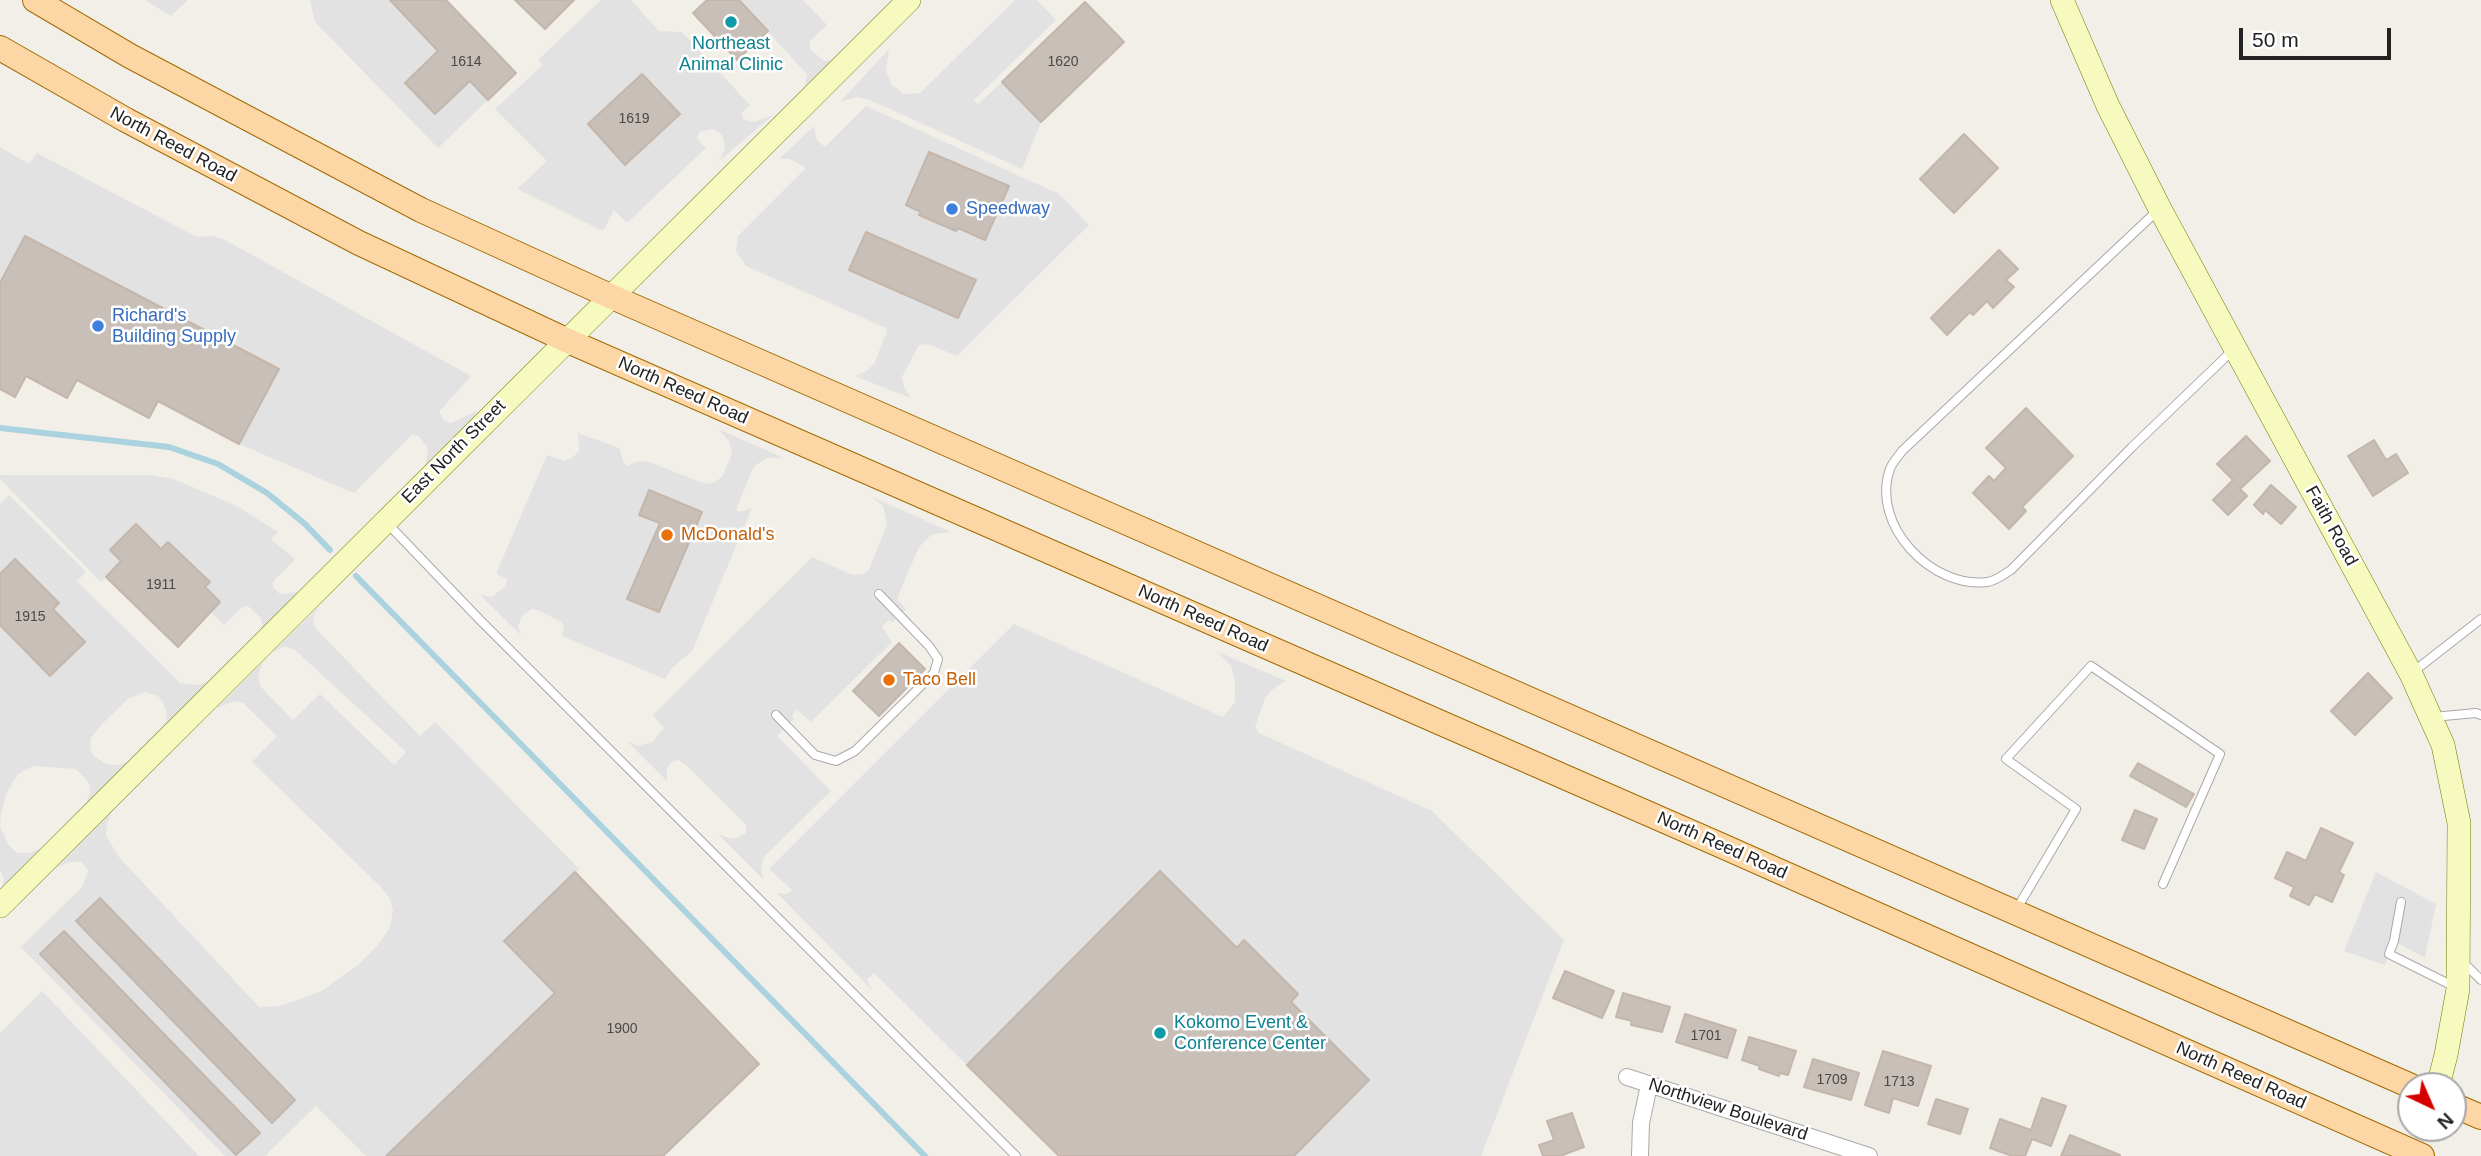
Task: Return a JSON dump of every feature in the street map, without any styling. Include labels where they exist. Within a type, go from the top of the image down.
[{"type":"main road","points":[[35,0],[130,56],[421,210],[610,296],[2397,1080]]},
{"type":"main road","name":"North Reed Road","points":[[0,48],[126,120],[359,243],[566,340],[1720,845],[2422,1156]]},
{"type":"street","name":"East North Street","points":[[0,906],[909,0]]},
{"type":"street","name":"Faith Road","points":[[2062,0],[2108,106],[2160,209],[2411,674],[2443,745],[2459,823],[2459,958],[2458,989],[2442,1072]]},
{"type":"street","name":"Northview Boulevard","points":[[1627,1077],[1870,1156]]},
{"type":"street","points":[[1640,1156],[1641,1123],[1649,1085]]},
{"type":"lane","points":[[2160,209],[2147,218],[1902,451],[1891,467],[1888,480],[1890,517],[1918,558],[1932,568],[1966,582],[1990,582],[2011,570],[2132,447],[2234,349]]},
{"type":"lane","points":[[385,521],[479,619],[1016,1156]]},
{"type":"lane","points":[[776,715],[815,755],[836,761],[855,751],[934,673],[938,659],[929,646],[879,594]]},
{"type":"lane","points":[[2411,674],[2481,619]]},
{"type":"lane","points":[[2014,912],[2076,809],[2006,759],[2091,666],[2220,754],[2163,884]]},
{"type":"lane","points":[[2430,717],[2476,713],[2481,715]]},
{"type":"lane","points":[[2401,902],[2389,954],[2458,989]]},
{"type":"lane","points":[[2459,958],[2481,980]]},
{"type":"shaded area","points":[[145,0],[188,0],[171,16]]},
{"type":"shaded area","points":[[310,0],[390,0],[438,51],[405,83],[435,114],[470,81],[488,100],[438,148],[315,22]]},
{"type":"shaded area","points":[[601,0],[631,0],[659,31],[682,32],[750,105],[742,113],[743,119],[754,122],[773,115],[719,161],[725,148],[723,136],[713,129],[700,132],[697,138],[706,148],[627,223],[614,210],[603,231],[517,189],[547,161],[495,109],[543,65],[538,60]]},
{"type":"shaded area","points":[[739,0],[803,0],[827,25],[810,41],[810,49],[824,61],[834,60],[805,86],[805,72]]},
{"type":"shaded area","points":[[1015,0],[1037,0],[1056,20],[974,100],[978,104],[1002,82],[1041,122],[1022,169],[870,100],[857,97],[840,102],[889,49],[886,71],[891,84],[904,94],[920,93]]},
{"type":"shaded area","points":[[866,106],[1059,194],[1089,225],[957,356],[928,344],[919,345],[902,377],[904,387],[911,398],[855,376],[874,364],[886,328],[746,266],[736,251],[738,236],[806,168],[790,159],[779,159],[814,126],[817,140],[825,147]]},
{"type":"shaded area","points":[[0,147],[29,164],[37,153],[197,237],[213,236],[225,240],[471,376],[439,412],[444,420],[451,423],[477,411],[473,420],[425,469],[428,448],[419,436],[412,435],[354,493],[239,444],[278,369],[25,236],[0,283]]},
{"type":"shaded area","points":[[718,429],[784,458],[767,458],[751,472],[736,510],[739,512],[752,508],[692,651],[672,668],[665,679],[562,636],[564,626],[561,622],[540,611],[532,609],[522,616],[518,626],[521,635],[479,594],[491,597],[505,587],[507,579],[496,574],[547,455],[564,461],[572,458],[579,451],[578,433],[619,448],[627,466],[638,461],[649,462],[706,484],[722,477],[732,454],[729,441]]},
{"type":"shaded area","points":[[0,475],[151,475],[174,479],[237,506],[278,532],[271,539],[295,559],[273,582],[273,587],[280,594],[300,592],[260,632],[261,618],[248,606],[241,608],[224,625],[211,612],[220,602],[205,587],[209,582],[169,542],[161,549],[136,524],[110,550],[121,561],[101,582],[0,479]]},
{"type":"shaded area","points":[[9,495],[86,572],[77,581],[180,683],[198,685],[212,680],[165,726],[167,714],[163,702],[158,696],[145,692],[128,699],[102,724],[91,738],[90,750],[93,755],[104,763],[113,765],[133,759],[86,804],[90,787],[76,769],[33,766],[18,774],[7,792],[0,826],[0,504]]},
{"type":"shaded area","points":[[872,497],[951,532],[932,534],[919,547],[898,596],[906,609],[893,622],[888,620],[882,627],[892,642],[811,722],[797,710],[792,715],[794,719],[777,736],[831,791],[764,857],[761,868],[764,880],[718,834],[737,838],[746,833],[746,825],[686,765],[678,760],[671,762],[667,769],[667,781],[627,741],[638,746],[652,742],[664,728],[653,715],[812,557],[852,575],[863,574],[869,570],[887,524],[883,506]]},
{"type":"shaded area","points":[[321,605],[313,622],[317,630],[420,736],[435,722],[579,869],[504,941],[555,993],[386,1156],[366,1156],[316,1106],[265,1156],[225,1156],[21,947],[82,887],[88,871],[81,861],[57,867],[114,808],[107,823],[106,835],[118,856],[259,1007],[280,1006],[320,992],[358,965],[378,945],[390,928],[393,911],[390,899],[382,888],[252,762],[277,736],[243,703],[235,701],[217,708],[264,661],[258,674],[260,686],[293,720],[320,694],[394,765],[406,752],[295,650],[284,646],[273,652]]},
{"type":"shaded area","points":[[1014,624],[1223,717],[1235,702],[1235,681],[1231,666],[1218,652],[1286,681],[1265,698],[1255,727],[1259,733],[1432,811],[1564,940],[1481,1156],[1294,1156],[1369,1080],[1291,1002],[1298,994],[1244,941],[1237,948],[1160,871],[967,1065],[874,973],[867,979],[872,990],[777,893],[786,894],[792,890],[769,869]]},
{"type":"shaded area","points":[[0,826],[8,844],[17,853],[31,853],[41,848],[2,889],[4,879],[0,870]]},
{"type":"shaded area","points":[[2376,872],[2436,904],[2425,958],[2394,941],[2385,965],[2344,951]]},
{"type":"shaded area","points":[[42,991],[199,1156],[0,1156],[0,1033]]},
{"type":"building","points":[[390,0],[446,0],[516,73],[488,100],[470,81],[435,114],[405,83],[438,51]]},
{"type":"building","points":[[515,0],[574,0],[545,29]]},
{"type":"building","name":"Northeast Animal Clinic","points":[[707,0],[739,0],[768,31],[737,60],[693,13]]},
{"type":"building","points":[[1085,2],[1124,42],[1041,122],[1002,82]]},
{"type":"building","points":[[642,74],[680,114],[625,165],[588,124]]},
{"type":"building","points":[[1964,134],[1998,168],[1954,213],[1920,179]]},
{"type":"building","points":[[929,152],[1009,186],[985,240],[919,215],[921,212],[906,205]]},
{"type":"building","points":[[866,232],[976,280],[958,318],[849,270]]},
{"type":"building","name":"Richard's Building Supply","points":[[25,236],[279,369],[239,444],[158,401],[149,418],[77,380],[67,398],[26,376],[15,397],[0,389],[0,283]]},
{"type":"building","points":[[1999,250],[2018,269],[2006,280],[2014,287],[1993,308],[1987,301],[1973,315],[1970,312],[1947,335],[1931,318]]},
{"type":"building","points":[[2026,408],[2073,456],[2022,507],[2026,511],[2009,529],[1973,493],[1989,476],[1994,481],[2006,468],[1986,448]]},
{"type":"building","points":[[2246,436],[2270,461],[2240,489],[2247,496],[2228,515],[2213,500],[2233,480],[2217,464]]},
{"type":"building","points":[[2374,440],[2386,460],[2396,454],[2408,473],[2373,496],[2348,456]]},
{"type":"building","points":[[2271,485],[2296,507],[2281,524],[2265,510],[2263,514],[2254,505]]},
{"type":"building","points":[[649,490],[702,512],[659,612],[627,599],[660,523],[639,515]]},
{"type":"building","points":[[136,524],[161,549],[168,542],[210,582],[205,587],[220,602],[178,647],[106,577],[121,561],[110,550]]},
{"type":"building","points":[[15,559],[59,603],[53,609],[85,642],[50,676],[0,625],[0,574]]},
{"type":"building","name":"Taco Bell","points":[[899,643],[925,669],[879,716],[853,691]]},
{"type":"building","points":[[2368,673],[2392,698],[2355,735],[2331,711]]},
{"type":"building","points":[[2138,763],[2194,794],[2186,807],[2130,776]]},
{"type":"building","points":[[2135,810],[2157,819],[2144,849],[2122,840]]},
{"type":"building","points":[[2321,828],[2353,843],[2339,872],[2344,875],[2332,902],[2315,894],[2309,905],[2290,896],[2294,887],[2275,878],[2287,852],[2306,861]]},
{"type":"building","name":"Kokomo Event & Conference Center","points":[[1160,871],[1237,948],[1244,940],[1298,994],[1291,1002],[1369,1080],[1294,1156],[1059,1156],[967,1065]]},
{"type":"building","points":[[575,872],[759,1064],[663,1156],[386,1156],[555,993],[504,941]]},
{"type":"building","points":[[100,898],[295,1100],[272,1123],[76,921]]},
{"type":"building","points":[[64,931],[260,1133],[236,1155],[40,954]]},
{"type":"building","points":[[1565,971],[1614,991],[1602,1018],[1553,998]]},
{"type":"building","points":[[1623,993],[1670,1007],[1662,1032],[1631,1025],[1632,1021],[1616,1017]]},
{"type":"building","points":[[1685,1014],[1736,1030],[1727,1058],[1676,1042]]},
{"type":"building","points":[[1749,1037],[1796,1051],[1788,1075],[1780,1073],[1779,1076],[1742,1060]]},
{"type":"building","points":[[1883,1051],[1931,1066],[1918,1106],[1893,1098],[1889,1113],[1865,1105]]},
{"type":"building","points":[[1813,1059],[1859,1073],[1851,1100],[1804,1087]]},
{"type":"building","points":[[2042,1098],[2066,1106],[2051,1146],[2032,1139],[2025,1156],[2012,1156],[1990,1148],[2000,1119],[2031,1130]]},
{"type":"building","points":[[1936,1099],[1968,1109],[1960,1134],[1928,1124]]},
{"type":"building","points":[[1572,1113],[1584,1147],[1560,1156],[1543,1156],[1539,1145],[1554,1140],[1547,1121]]},
{"type":"building","points":[[2070,1135],[2120,1155],[2120,1156],[2061,1156]]},
{"type":"waterway","points":[[0,428],[169,447],[218,464],[267,493],[305,524],[330,550]]},
{"type":"waterway","points":[[356,576],[925,1156]]},
{"type":"place","name":"Northeast Animal Clinic","points":[[731,22]]},
{"type":"place","name":"Speedway","points":[[952,209]]},
{"type":"place","name":"Richard's Building Supply","points":[[98,326]]},
{"type":"place","name":"McDonald's","points":[[667,535]]},
{"type":"place","name":"Taco Bell","points":[[889,680]]},
{"type":"place","name":"Kokomo Event & Conference Center","points":[[1160,1033]]}]
